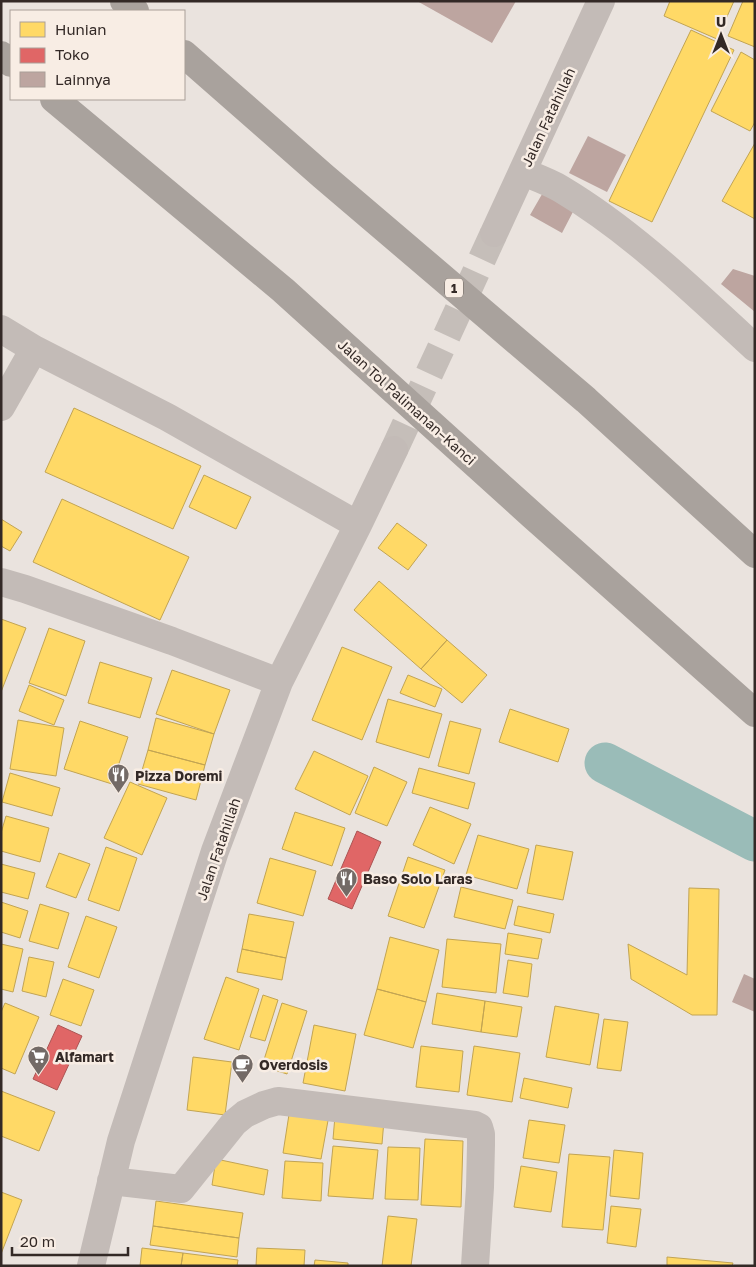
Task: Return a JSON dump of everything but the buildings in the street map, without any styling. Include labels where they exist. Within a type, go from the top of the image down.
[{"type":"highway","points":[[124,1],[134,10]]},
{"type":"highway","name":"1","points":[[185,55],[323,176],[586,400],[755,554]]},
{"type":"highway","name":"Jalan Tol Palimanan–Kanci","points":[[55,100],[283,290],[755,713]]},
{"type":"street","name":"Jalan Fatahillah","points":[[494,233],[601,1]]},
{"type":"street","points":[[523,172],[559,188],[589,207],[696,292],[755,348]]},
{"type":"street","points":[[1,329],[34,350],[167,417],[358,525]]},
{"type":"street","points":[[1,407],[34,350]]},
{"type":"street","name":"Jalan Fatahillah","points":[[92,1266],[121,1141],[215,851],[279,682],[394,450]]},
{"type":"street","points":[[1,582],[172,641],[279,682]]},
{"type":"street","points":[[112,1181],[181,1189],[234,1123],[245,1114],[278,1101],[475,1124],[479,1127],[481,1134],[475,1266]]},
{"type":"waterway","points":[[605,763],[755,841]]},
{"type":"tunnel","points":[[394,450],[494,233]]},
{"type":"place","name":"Pizza Doremi","points":[[119,794]]},
{"type":"place","name":"Baso Solo Laras","points":[[347,897]]},
{"type":"place","name":"Alfamart","points":[[39,1075]]},
{"type":"place","name":"Overdosis","points":[[243,1083]]}]
